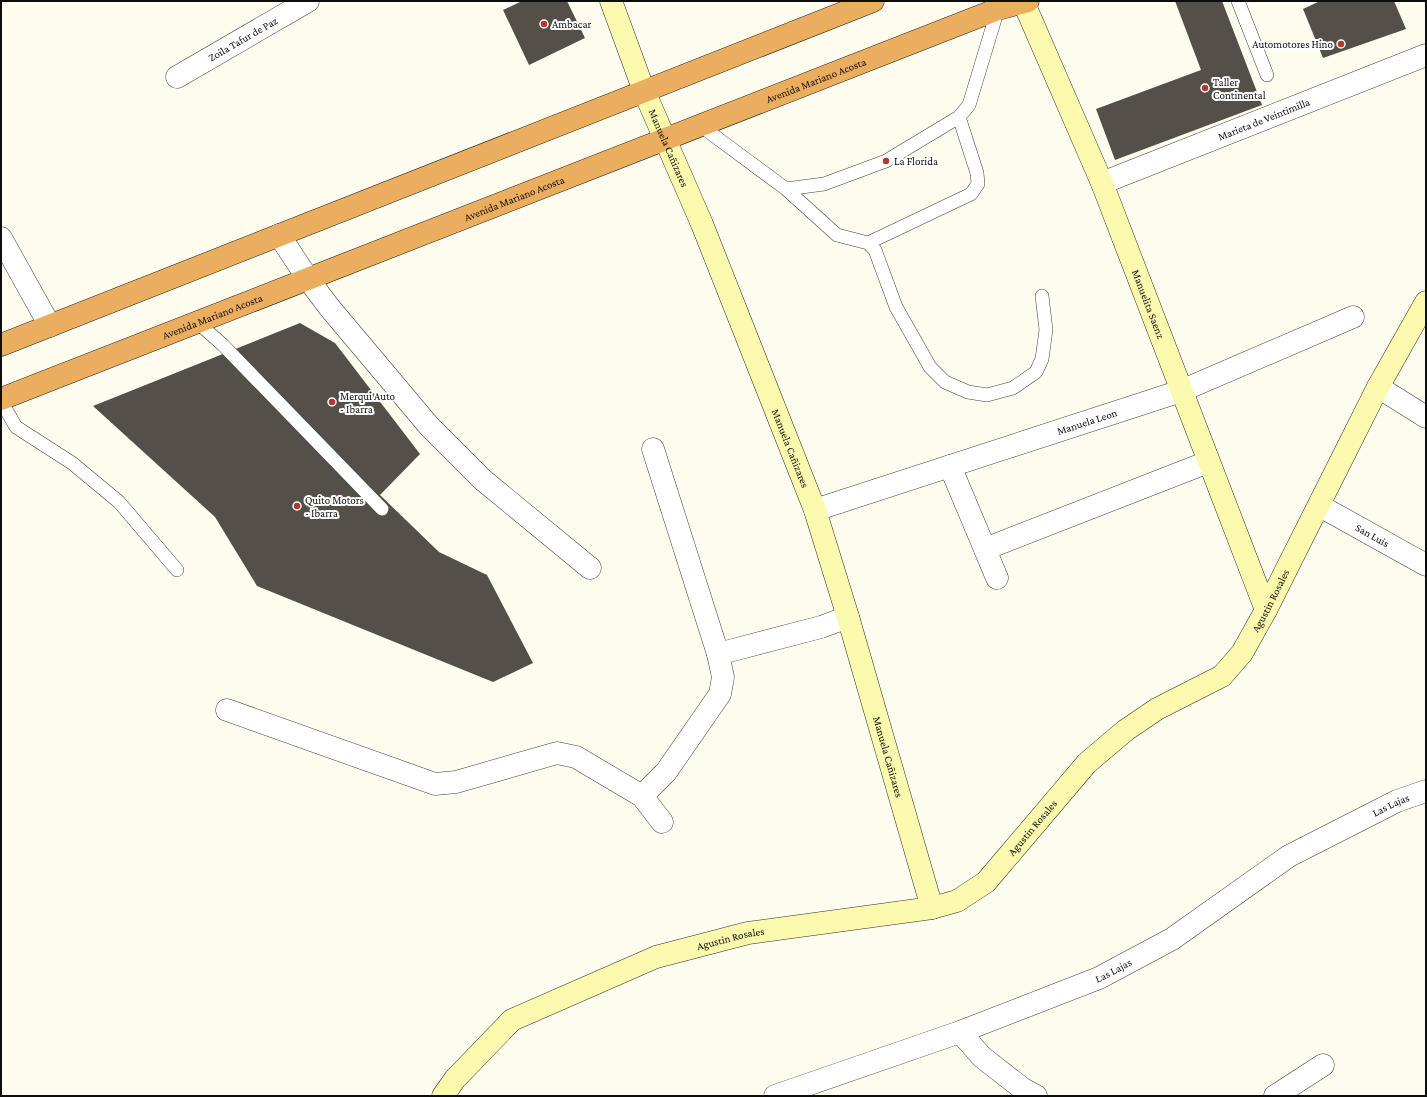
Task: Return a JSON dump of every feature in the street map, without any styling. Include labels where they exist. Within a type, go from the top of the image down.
[{"type":"highway","points":[[1,345],[873,1]]},
{"type":"highway","name":"Avenida Mariano Acosta","points":[[1,400],[998,9],[1024,2]]},
{"type":"street","name":"Zoila Tafur de Paz","points":[[177,77],[308,1]]},
{"type":"street","name":"Manuela Cañizares","points":[[611,1],[644,91],[664,140],[702,224],[815,510],[848,617],[932,908]]},
{"type":"street","name":"Manuelita Saenz","points":[[1024,2],[1102,183],[1266,610]]},
{"type":"street","name":"Marieta de Veintimilla","points":[[1102,183],[1426,55]]},
{"type":"street","points":[[279,236],[308,279],[429,426],[483,480],[590,568]]},
{"type":"street","points":[[1,238],[50,326]]},
{"type":"street","name":"Agustin Rosales","points":[[443,1096],[455,1079],[512,1020],[656,957],[748,933],[932,908],[957,901],[986,882],[1086,763],[1126,730],[1157,709],[1222,676],[1242,653],[1320,506],[1378,387],[1426,302]]},
{"type":"street","name":"Manuela Leon","points":[[815,510],[1181,391],[1353,317]]},
{"type":"street","points":[[1378,387],[1426,417]]},
{"type":"street","points":[[642,796],[666,772],[720,694],[723,677],[718,654],[653,449]]},
{"type":"street","points":[[985,549],[1208,462]]},
{"type":"street","points":[[950,466],[997,578]]},
{"type":"street","name":"San Luis","points":[[1320,506],[1426,565]]},
{"type":"street","points":[[718,654],[821,627],[848,617]]},
{"type":"street","points":[[227,710],[435,784],[456,782],[557,753],[576,757],[642,796],[662,822]]},
{"type":"street","name":"Las Lajas","points":[[775,1096],[960,1032],[1099,978],[1172,939],[1289,856],[1397,801],[1426,791]]},
{"type":"street","points":[[960,1032],[982,1058],[1023,1089],[1036,1096]]},
{"type":"street","points":[[1275,1096],[1323,1065]]},
{"type":"lane","points":[[1238,1],[1267,75]]},
{"type":"lane","points":[[786,189],[824,184],[886,161],[959,117],[969,105],[998,9]]},
{"type":"lane","points":[[868,243],[971,194],[978,184],[977,173],[959,117]]},
{"type":"lane","points":[[701,126],[786,189],[838,235],[868,243],[875,250],[896,307],[930,367],[945,382],[968,392],[987,395],[1013,388],[1036,372],[1042,359],[1046,330],[1042,296]]},
{"type":"lane","points":[[197,322],[223,345],[382,509]]},
{"type":"lane","points":[[1,400],[16,427],[72,462],[119,502],[177,570]]},
{"type":"building","name":"Ambacar","points":[[522,1],[567,1],[585,38],[529,65],[503,10]]},
{"type":"building","name":"Taller Continental","points":[[1175,1],[1222,1],[1262,105],[1115,160],[1096,109],[1201,70]]},
{"type":"building","name":"Automotores Hino","points":[[1320,1],[1394,1],[1406,29],[1323,58],[1303,9]]},
{"type":"building","name":"Quito Motors - Ibarra","points":[[300,323],[335,343],[420,454],[380,495],[439,552],[487,575],[533,663],[493,682],[257,586],[215,517],[93,406]]},
{"type":"place","name":"Ambacar","points":[[544,24]]},
{"type":"place","name":"Automotores Hino","points":[[1341,44]]},
{"type":"place","name":"Taller Continental","points":[[1205,88]]},
{"type":"place","name":"La Florida","points":[[886,161]]},
{"type":"place","name":"Merqui Auto - Ibarra","points":[[332,402]]},
{"type":"place","name":"Quito Motors - Ibarra","points":[[297,506]]}]
